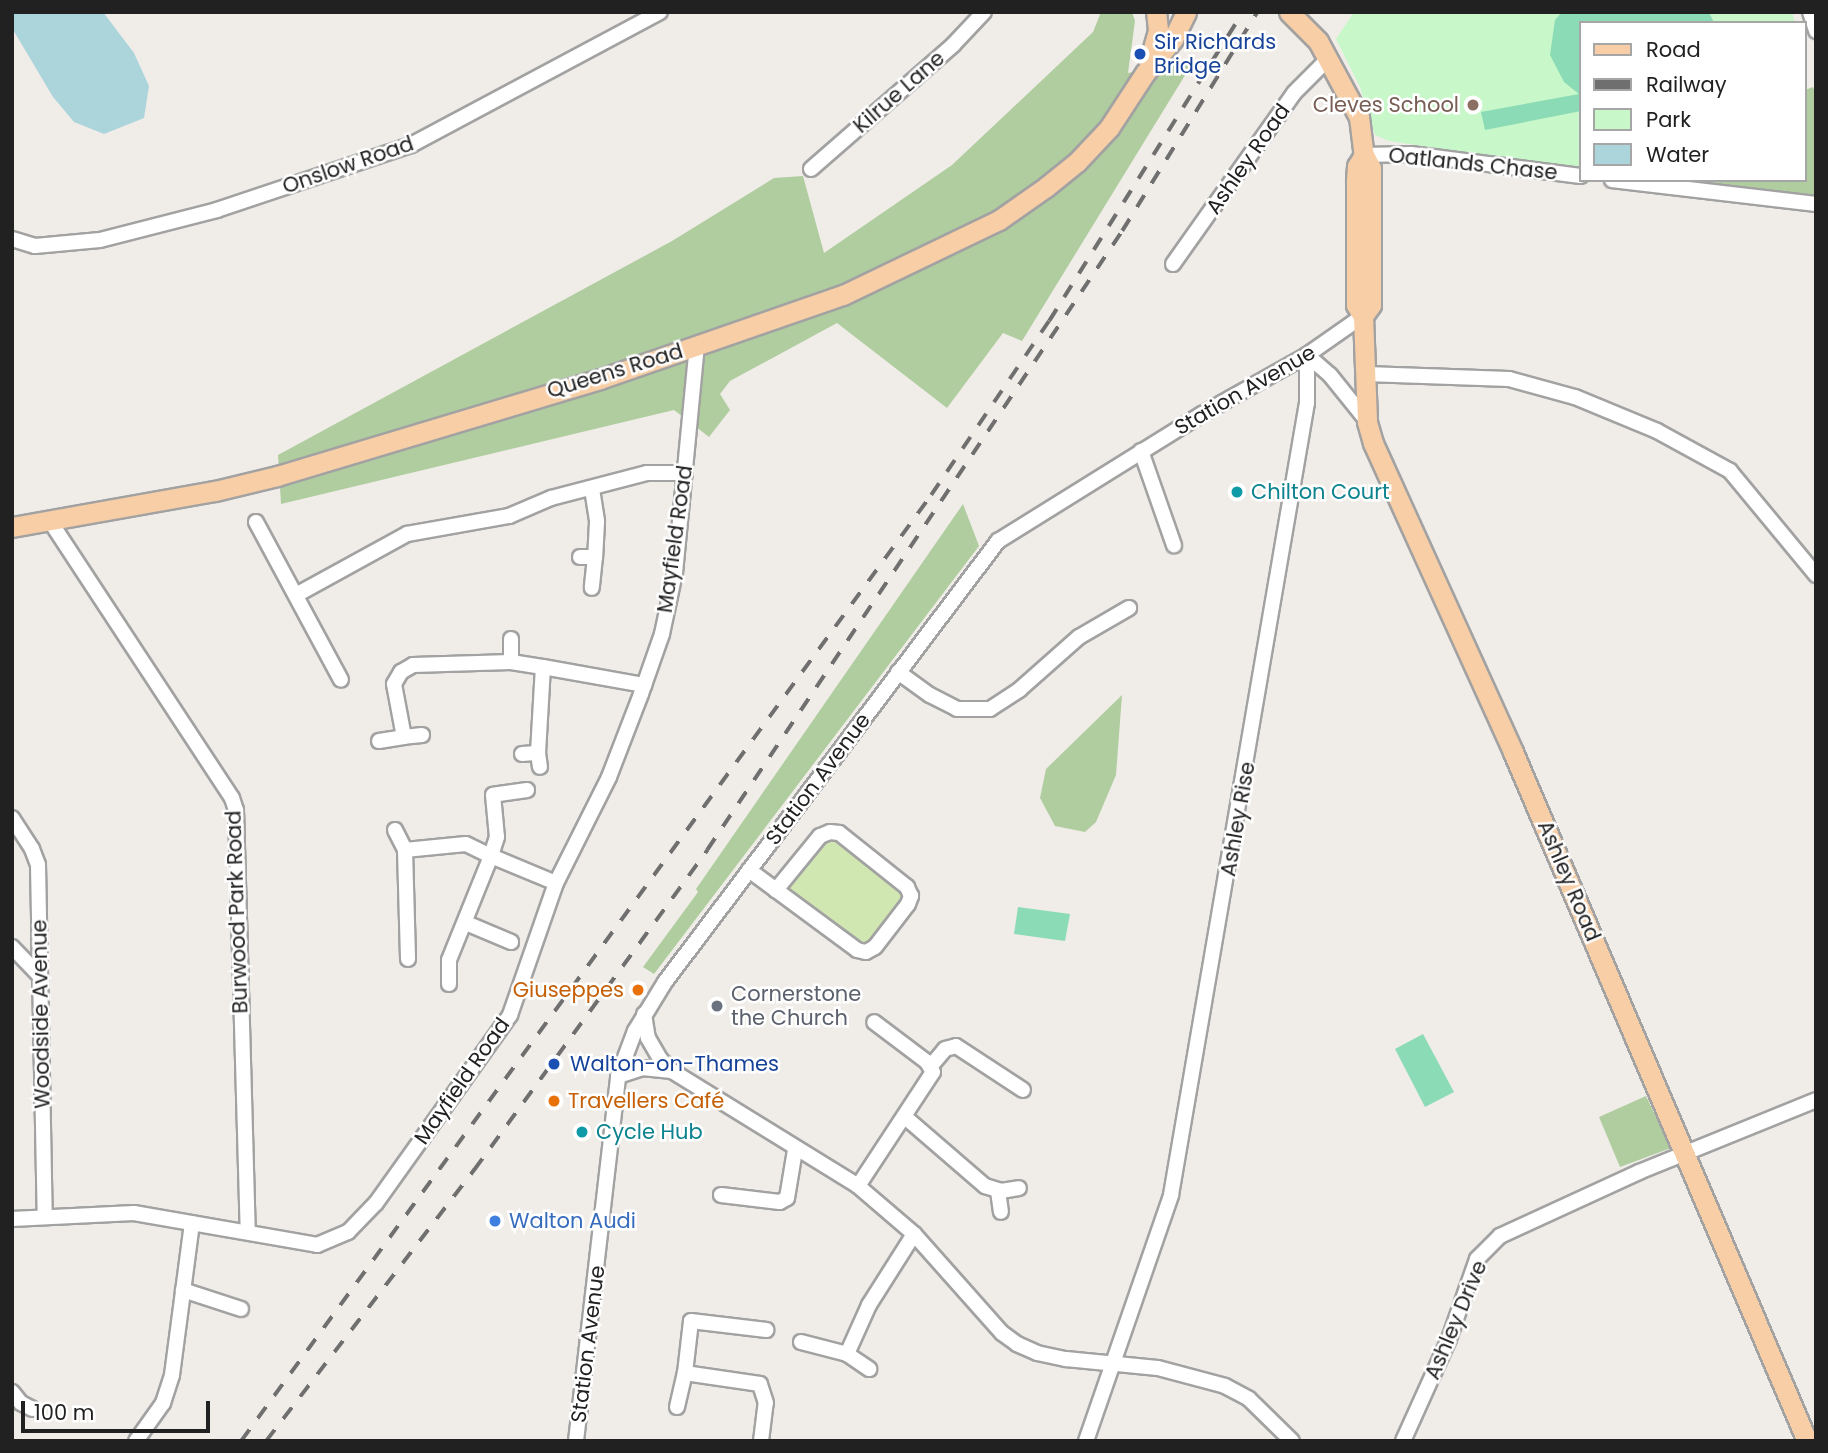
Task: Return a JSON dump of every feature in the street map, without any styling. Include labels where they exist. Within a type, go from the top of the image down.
[{"type":"main road","name":"Queens Road","points":[[1145,73],[1158,30],[1156,12]]},
{"type":"main road","name":"Queens Road","points":[[12,527],[215,492],[277,476],[600,379],[843,295],[999,220],[1046,187],[1100,138],[1145,73],[1173,39],[1186,12]]},
{"type":"main road","name":"Ashley Road","points":[[1292,15],[1328,59],[1359,117],[1364,155],[1370,168],[1371,305],[1363,316],[1367,422],[1383,469],[1513,752],[1807,1441]]},
{"type":"street","name":"Onslow Road","points":[[12,239],[35,246],[100,240],[217,210],[411,145],[660,12]]},
{"type":"street","name":"Kilrue Lane","points":[[811,169],[953,45],[984,12]]},
{"type":"street","points":[[1810,12],[1816,31]]},
{"type":"street","name":"Ashley Road","points":[[1173,264],[1294,93],[1328,59]]},
{"type":"street","name":"Oatlands Chase","points":[[1364,155],[1412,154],[1580,176]]},
{"type":"street","points":[[1629,182],[1816,204]]},
{"type":"street","name":"Station Avenue","points":[[576,1441],[618,1076],[627,1049],[644,1014],[749,870],[998,541],[1141,451],[1307,355],[1363,316]]},
{"type":"street","name":"Mayfield Road","points":[[12,1219],[134,1213],[248,1232],[288,1242],[327,1243],[348,1233],[376,1203],[501,1032],[517,998],[556,883],[609,777],[644,685],[662,634],[675,573],[697,345]]},
{"type":"street","points":[[1307,355],[1330,375],[1367,422]]},
{"type":"street","name":"Ashley Rise","points":[[1086,1441],[1171,1195],[1307,403],[1307,355]]},
{"type":"street","points":[[1366,374],[1509,379],[1575,397],[1657,431],[1730,471],[1816,575]]},
{"type":"street","points":[[1141,451],[1174,545]]},
{"type":"street","points":[[296,595],[407,534],[509,516],[551,498],[648,473],[685,473]]},
{"type":"street","points":[[592,489],[597,522],[587,557],[592,588]]},
{"type":"street","name":"Burwood Park Road","points":[[50,521],[232,798],[236,810],[248,1232]]},
{"type":"street","points":[[256,522],[341,680]]},
{"type":"street","points":[[898,671],[930,695],[957,709],[990,709],[1019,690],[1079,637],[1129,608]]},
{"type":"street","points":[[511,639],[511,662]]},
{"type":"street","points":[[404,737],[394,684],[401,672],[412,665],[511,662],[644,685]]},
{"type":"street","points":[[522,754],[539,760],[543,667]]},
{"type":"street","points":[[379,741],[422,734]]},
{"type":"street","points":[[449,984],[449,960],[466,923],[497,837],[493,795],[527,790]]},
{"type":"street","name":"Woodside Avenue","points":[[12,818],[32,849],[38,865],[45,1216]]},
{"type":"street","points":[[395,830],[405,850],[408,959]]},
{"type":"street","points":[[749,870],[776,890],[857,950],[866,952],[875,947],[908,904],[911,896],[907,887],[898,879],[839,833],[830,832],[820,836],[776,890]]},
{"type":"street","points":[[405,850],[466,844],[556,883]]},
{"type":"street","points":[[466,923],[512,942]]},
{"type":"street","points":[[12,946],[39,946]]},
{"type":"street","points":[[12,946],[40,976]]},
{"type":"street","points":[[644,1014],[648,1038],[660,1059],[672,1071],[795,1150],[858,1186],[914,1234],[1002,1333],[1017,1344],[1037,1353],[1066,1359],[1158,1368],[1225,1386],[1249,1399],[1292,1441]]},
{"type":"street","points":[[858,1186],[933,1072],[930,1066],[874,1021]]},
{"type":"street","points":[[930,1066],[945,1049],[956,1046],[1023,1090]]},
{"type":"street","points":[[618,1076],[642,1068],[672,1071]]},
{"type":"street","name":"Ashley Drive","points":[[1404,1441],[1449,1339],[1477,1259],[1500,1236],[1686,1153],[1816,1100]]},
{"type":"street","points":[[905,1117],[985,1186],[998,1191],[1019,1188]]},
{"type":"street","points":[[721,1195],[780,1202],[787,1198],[795,1150]]},
{"type":"street","points":[[998,1191],[1001,1212]]},
{"type":"street","points":[[136,1441],[157,1413],[168,1390],[192,1223]]},
{"type":"street","points":[[847,1354],[869,1306],[914,1234]]},
{"type":"street","points":[[183,1290],[242,1309]]},
{"type":"street","points":[[677,1408],[685,1373],[691,1321],[766,1330]]},
{"type":"street","points":[[800,1342],[847,1354],[869,1369]]},
{"type":"street","points":[[685,1373],[761,1384],[766,1403],[761,1441]]},
{"type":"street","points":[[12,1392],[28,1409],[33,1409]]},
{"type":"green space","points":[[1101,12],[1132,12],[1135,21],[1128,73],[1195,59],[1022,341],[1003,333],[947,408],[837,323],[730,381],[720,394],[730,410],[709,437],[674,410],[281,504],[278,455],[672,241],[774,178],[803,176],[824,253],[952,165],[1093,32]]},
{"type":"green space","name":"Cleves School","points":[[1354,12],[1792,12],[1794,21],[1580,21],[1580,170],[1389,141],[1375,135],[1360,87],[1336,39]]},
{"type":"green space","points":[[1562,12],[1709,12],[1713,21],[1580,21],[1580,111],[1485,130],[1481,112],[1579,94],[1564,82],[1550,55],[1555,20]]},
{"type":"green space","points":[[1813,87],[1816,95],[1816,196],[1721,191],[1661,182],[1807,182],[1807,89]]},
{"type":"green space","points":[[963,504],[979,546],[654,974],[643,967],[698,892],[696,889]]},
{"type":"green space","points":[[1122,695],[1116,775],[1096,822],[1085,832],[1055,826],[1040,798],[1046,769]]},
{"type":"green space","points":[[833,836],[906,894],[871,945],[864,948],[797,902],[790,891],[790,883],[822,838]]},
{"type":"green space","points":[[1018,907],[1070,914],[1065,941],[1014,934]]},
{"type":"green space","points":[[1423,1034],[1454,1092],[1425,1107],[1395,1049]]},
{"type":"green space","points":[[1646,1096],[1671,1148],[1620,1167],[1599,1117]]},
{"type":"water","points":[[12,12],[103,12],[134,53],[149,86],[144,118],[104,134],[74,122],[53,97],[12,28]]},
{"type":"railway","points":[[241,1441],[931,495],[1049,321],[1243,12]]},
{"type":"railway","points":[[266,1441],[474,1170],[707,850],[1122,231],[1257,12]]},
{"type":"place","name":"Sir Richards Bridge","points":[[1140,54]]},
{"type":"place","name":"Cleves School","points":[[1473,105]]},
{"type":"place","name":"Chilton Court","points":[[1237,492]]},
{"type":"place","name":"Giuseppes","points":[[638,990]]},
{"type":"place","name":"Cornerstone the Church","points":[[717,1006]]},
{"type":"place","name":"Walton-on-Thames","points":[[554,1064]]},
{"type":"place","name":"Travellers Café","points":[[554,1101]]},
{"type":"place","name":"Cycle Hub","points":[[582,1132]]},
{"type":"place","name":"Walton Audi","points":[[495,1221]]}]
